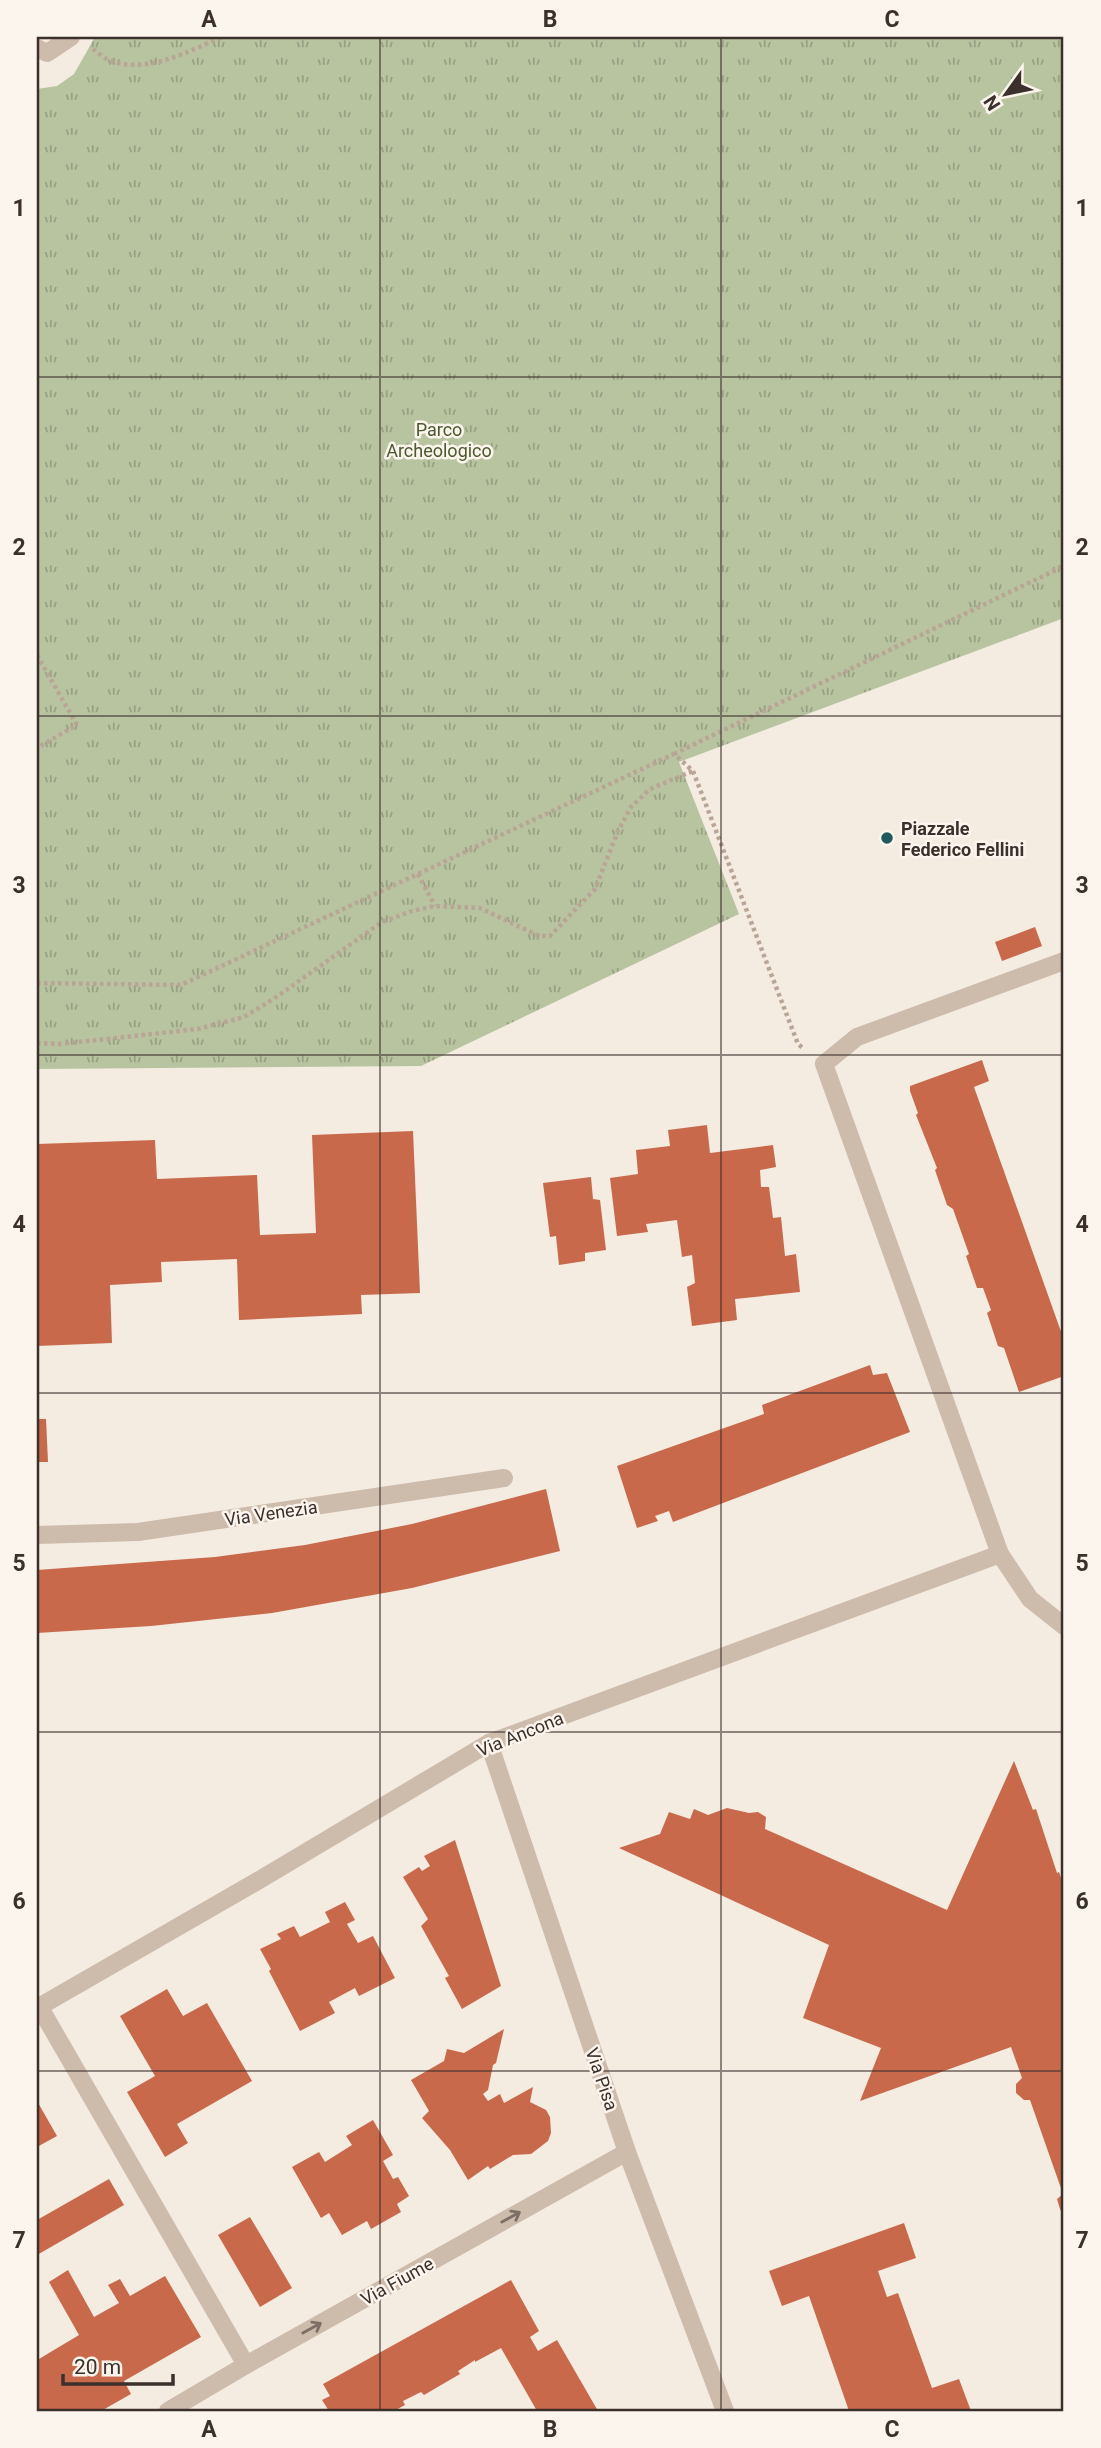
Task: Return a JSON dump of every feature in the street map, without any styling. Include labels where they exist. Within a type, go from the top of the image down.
[{"type":"street","points":[[37,48],[47,53],[71,37]]},
{"type":"street","points":[[1064,961],[857,1037],[824,1064],[1000,1554],[1030,1599],[1064,1626]]},
{"type":"street","name":"Via Venezia","points":[[37,1535],[138,1532],[504,1478]]},
{"type":"street","name":"Via Ancona","points":[[38,2007],[261,1879],[489,1743],[1000,1554]]},
{"type":"street","name":"Via Pisa","points":[[489,1743],[627,2152],[725,2411]]},
{"type":"street","points":[[38,2007],[246,2365]]},
{"type":"street","name":"Via Fiume","points":[[168,2411],[627,2152]]},
{"type":"path","points":[[88,45],[109,61],[137,66],[177,57],[222,37]]},
{"type":"path","points":[[37,984],[181,985],[674,754],[1064,566]]},
{"type":"path","points":[[37,655],[77,725],[37,748]]},
{"type":"path","points":[[674,754],[693,771],[797,1044],[824,1064]]},
{"type":"path","points":[[37,1043],[60,1044],[198,1029],[244,1017],[382,922],[435,906],[480,908],[539,936],[550,936],[595,889],[618,831],[631,807],[649,789],[693,771]]},
{"type":"path","points":[[418,874],[435,906]]},
{"type":"green space","name":"Parco Archeologico","points":[[95,37],[1064,37],[1064,618],[679,762],[739,914],[421,1066],[37,1069],[37,89],[57,86],[74,74]]},
{"type":"building","points":[[1035,927],[1042,946],[1002,961],[995,942]]},
{"type":"building","points":[[982,1060],[989,1081],[974,1087],[1064,1340],[1064,1376],[1019,1392],[1004,1348],[998,1346],[987,1313],[991,1310],[983,1288],[977,1288],[966,1256],[969,1254],[953,1209],[947,1205],[910,1091],[910,1086]]},
{"type":"building","points":[[707,1125],[710,1153],[773,1145],[776,1167],[760,1170],[761,1187],[769,1187],[773,1218],[781,1217],[785,1256],[796,1254],[800,1292],[735,1299],[737,1320],[692,1326],[687,1287],[695,1283],[692,1255],[682,1257],[677,1220],[646,1224],[648,1232],[617,1236],[610,1178],[638,1174],[636,1150],[670,1146],[668,1130]]},
{"type":"building","points":[[413,1131],[420,1293],[361,1295],[362,1314],[239,1320],[237,1259],[161,1262],[162,1282],[110,1285],[112,1343],[37,1346],[37,1144],[155,1140],[157,1179],[257,1175],[260,1235],[316,1233],[312,1135]]},
{"type":"building","points":[[591,1177],[593,1199],[600,1200],[606,1250],[585,1253],[585,1261],[559,1265],[556,1236],[550,1237],[543,1183]]},
{"type":"building","points":[[870,1365],[873,1375],[887,1373],[910,1432],[673,1522],[669,1511],[655,1516],[658,1521],[637,1528],[617,1466],[764,1414],[762,1405]]},
{"type":"building","points":[[37,1419],[46,1419],[48,1462],[37,1462]]},
{"type":"building","points":[[546,1489],[560,1551],[412,1588],[272,1613],[151,1626],[37,1633],[37,1570],[215,1557],[305,1545],[412,1524]]},
{"type":"building","points":[[1014,1761],[1033,1810],[1036,1809],[1064,1887],[1064,2217],[1057,2199],[1063,2194],[1030,2100],[1024,2100],[1016,2093],[1016,2084],[1022,2078],[1011,2047],[860,2101],[881,2048],[803,2018],[829,1945],[619,1848],[660,1834],[669,1812],[690,1819],[694,1809],[708,1815],[727,1808],[749,1813],[758,1812],[766,1817],[765,1829],[947,1910]]},
{"type":"building","points":[[455,1840],[501,1986],[462,2009],[445,1978],[449,1976],[421,1926],[428,1919],[403,1877],[419,1867],[422,1871],[430,1866],[424,1856]]},
{"type":"building","points":[[345,1902],[355,1920],[347,1924],[358,1943],[373,1936],[395,1978],[359,1996],[355,1988],[329,2002],[335,2013],[300,2031],[260,1949],[281,1939],[277,1934],[294,1926],[300,1937],[330,1922],[325,1912]]},
{"type":"building","points":[[167,1989],[183,2016],[207,2003],[252,2081],[177,2124],[188,2143],[165,2157],[127,2092],[155,2076],[120,2016]]},
{"type":"building","points":[[504,2029],[488,2090],[483,2094],[488,2101],[500,2094],[504,2103],[533,2087],[530,2102],[546,2110],[550,2117],[551,2133],[548,2141],[531,2154],[513,2155],[490,2169],[488,2166],[468,2180],[450,2150],[422,2118],[429,2111],[411,2080],[444,2061],[447,2049],[464,2053]]},
{"type":"building","points":[[37,2101],[57,2136],[37,2147]]},
{"type":"building","points":[[373,2120],[393,2155],[383,2161],[393,2179],[398,2177],[409,2196],[397,2204],[401,2212],[371,2229],[367,2221],[342,2235],[329,2213],[321,2218],[292,2167],[319,2152],[325,2162],[352,2145],[346,2136]]},
{"type":"building","points":[[109,2179],[124,2205],[37,2255],[37,2220]]},
{"type":"building","points":[[250,2217],[292,2288],[260,2307],[218,2235]]},
{"type":"building","points":[[904,2223],[916,2258],[878,2271],[887,2297],[898,2293],[932,2388],[959,2379],[971,2411],[849,2411],[809,2296],[782,2306],[769,2271]]},
{"type":"building","points":[[68,2270],[94,2317],[119,2303],[108,2285],[120,2279],[130,2296],[165,2276],[201,2337],[124,2381],[131,2394],[101,2411],[38,2411],[37,2355],[39,2359],[79,2335],[49,2282]]},
{"type":"building","points":[[511,2280],[539,2331],[530,2337],[538,2351],[557,2340],[598,2411],[537,2411],[501,2348],[475,2360],[458,2371],[460,2374],[424,2395],[421,2392],[403,2401],[405,2405],[394,2411],[329,2411],[322,2400],[330,2396],[323,2384]]},
{"type":"place","name":"Piazzale Federico Fellini","points":[[887,838]]}]
